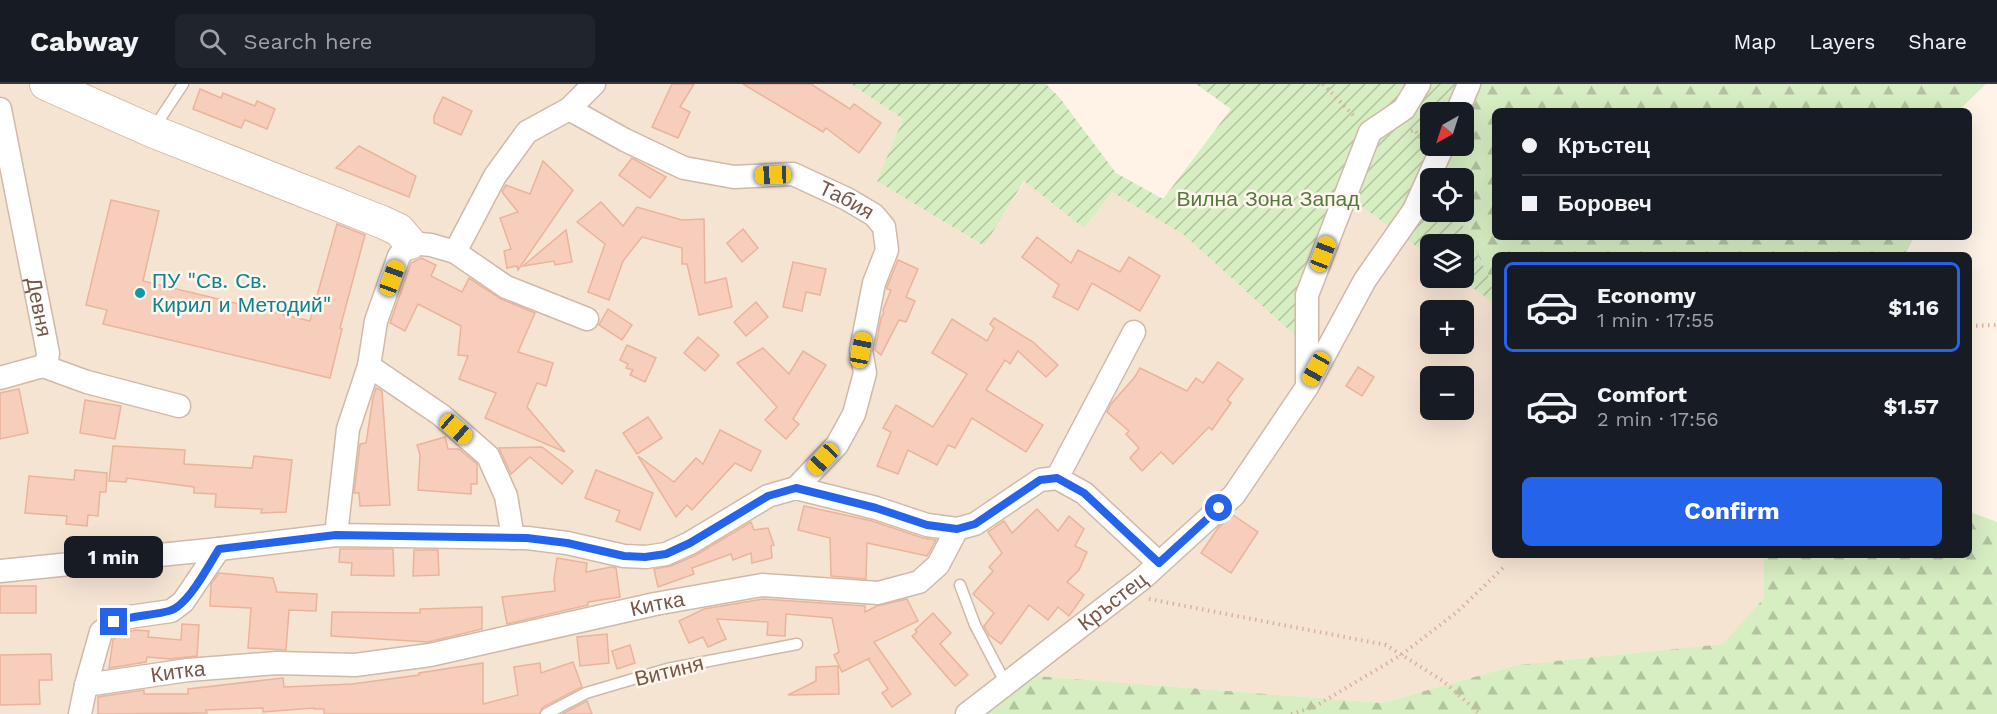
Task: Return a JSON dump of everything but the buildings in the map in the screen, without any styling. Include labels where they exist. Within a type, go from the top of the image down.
[{"type":"street","points":[[46,84],[152,131],[382,222],[399,230],[410,243],[431,245],[455,252],[506,286],[586,319]]},
{"type":"street","points":[[455,252],[495,176],[526,132],[569,109],[594,84]]},
{"type":"street","points":[[1307,387],[1307,295],[1370,132],[1404,109],[1419,84]]},
{"type":"street","points":[[1461,102],[1469,84]]},
{"type":"street","name":"Девня","points":[[0,109],[48,353],[47,361],[43,366],[87,382],[178,406]]},
{"type":"street","name":"Табия","points":[[569,109],[625,140],[684,168],[734,177],[793,174],[847,199],[874,215],[884,227],[887,250],[874,283],[861,350],[865,373],[854,414],[837,445],[796,488]]},
{"type":"street","name":"Кръстец","points":[[967,714],[1159,563],[1234,495],[1307,387],[1365,280],[1414,210],[1420,197]]},
{"type":"street","points":[[336,535],[348,429],[369,366],[376,321],[399,256],[410,243]]},
{"type":"street","points":[[1057,478],[1134,332]]},
{"type":"street","points":[[0,378],[43,366]]},
{"type":"street","points":[[369,366],[441,415],[488,456],[506,496],[513,538]]},
{"type":"street","points":[[0,571],[336,535],[513,538],[567,543],[624,556],[645,557],[666,554],[690,543],[768,496],[796,488],[876,508],[927,525],[957,529],[975,524],[1040,480],[1057,478],[1084,493],[1159,563]]},
{"type":"street","name":"Китка","points":[[86,685],[188,670],[277,663],[355,664],[430,655],[655,604],[762,585],[878,593],[919,582],[938,565],[957,529]]},
{"type":"street","points":[[80,714],[101,632],[114,622],[129,617],[171,611],[183,602],[195,587],[219,549]]},
{"type":"lane","points":[[152,131],[183,84]]},
{"type":"lane","points":[[960,585],[975,625],[1006,684]]},
{"type":"lane","name":"Витиня","points":[[546,714],[586,693],[668,669],[797,644]]},
{"type":"path","points":[[1323,84],[1370,132],[1398,134],[1415,130],[1429,152],[1430,168]]},
{"type":"path","points":[[1972,326],[1997,325]]},
{"type":"path","points":[[1291,714],[1314,707],[1401,655],[1457,612],[1505,566]]},
{"type":"path","points":[[1121,594],[1386,645],[1443,681],[1480,714]]},
{"type":"shaded area","points":[[0,84],[851,84],[903,119],[878,181],[983,246],[1025,181],[1084,228],[1112,192],[1184,235],[1297,336],[1356,202],[1420,248],[1420,288],[1474,288],[1492,301],[1492,558],[1764,558],[1764,598],[1724,644],[1517,665],[1382,703],[1037,676],[985,714],[0,714]]},
{"type":"green space","name":"Вилна Зона Запад","points":[[851,84],[1046,84],[1059,97],[1116,173],[1163,199],[1231,109],[1196,84],[1461,84],[1458,102],[1420,102],[1420,156],[1448,156],[1446,168],[1420,168],[1420,222],[1461,222],[1467,234],[1420,234],[1420,249],[1357,203],[1297,337],[1184,235],[1112,192],[1084,228],[1024,181],[984,246],[877,181],[903,119]]},
{"type":"green space","points":[[1461,84],[1986,84],[1961,108],[1492,108],[1492,240],[1912,240],[1906,252],[1492,252],[1492,283],[1474,248],[1474,234],[1467,234],[1461,222],[1474,222],[1474,168],[1446,168],[1448,156],[1474,156],[1474,102],[1462,102]]},
{"type":"green space","name":"Вилна Зона Запад","points":[[1474,248],[1492,283],[1492,302],[1473,288]]},
{"type":"green space","points":[[1972,513],[1997,522],[1997,714],[985,714],[1037,676],[1382,703],[1517,665],[1723,644],[1764,598],[1764,558],[1972,558]]},
{"type":"place","name":"ПУ \"Св. Св. Кирил и Методий\"","points":[[140,293]]},
{"type":"route","points":[[114,622],[129,617],[171,611],[183,602],[195,587],[219,549],[336,535],[527,538],[567,543],[624,556],[645,557],[666,554],[690,543],[768,496],[796,488],[876,508],[927,525],[957,529],[975,524],[1040,480],[1057,478],[1084,493],[1159,563],[1219,508]]}]
